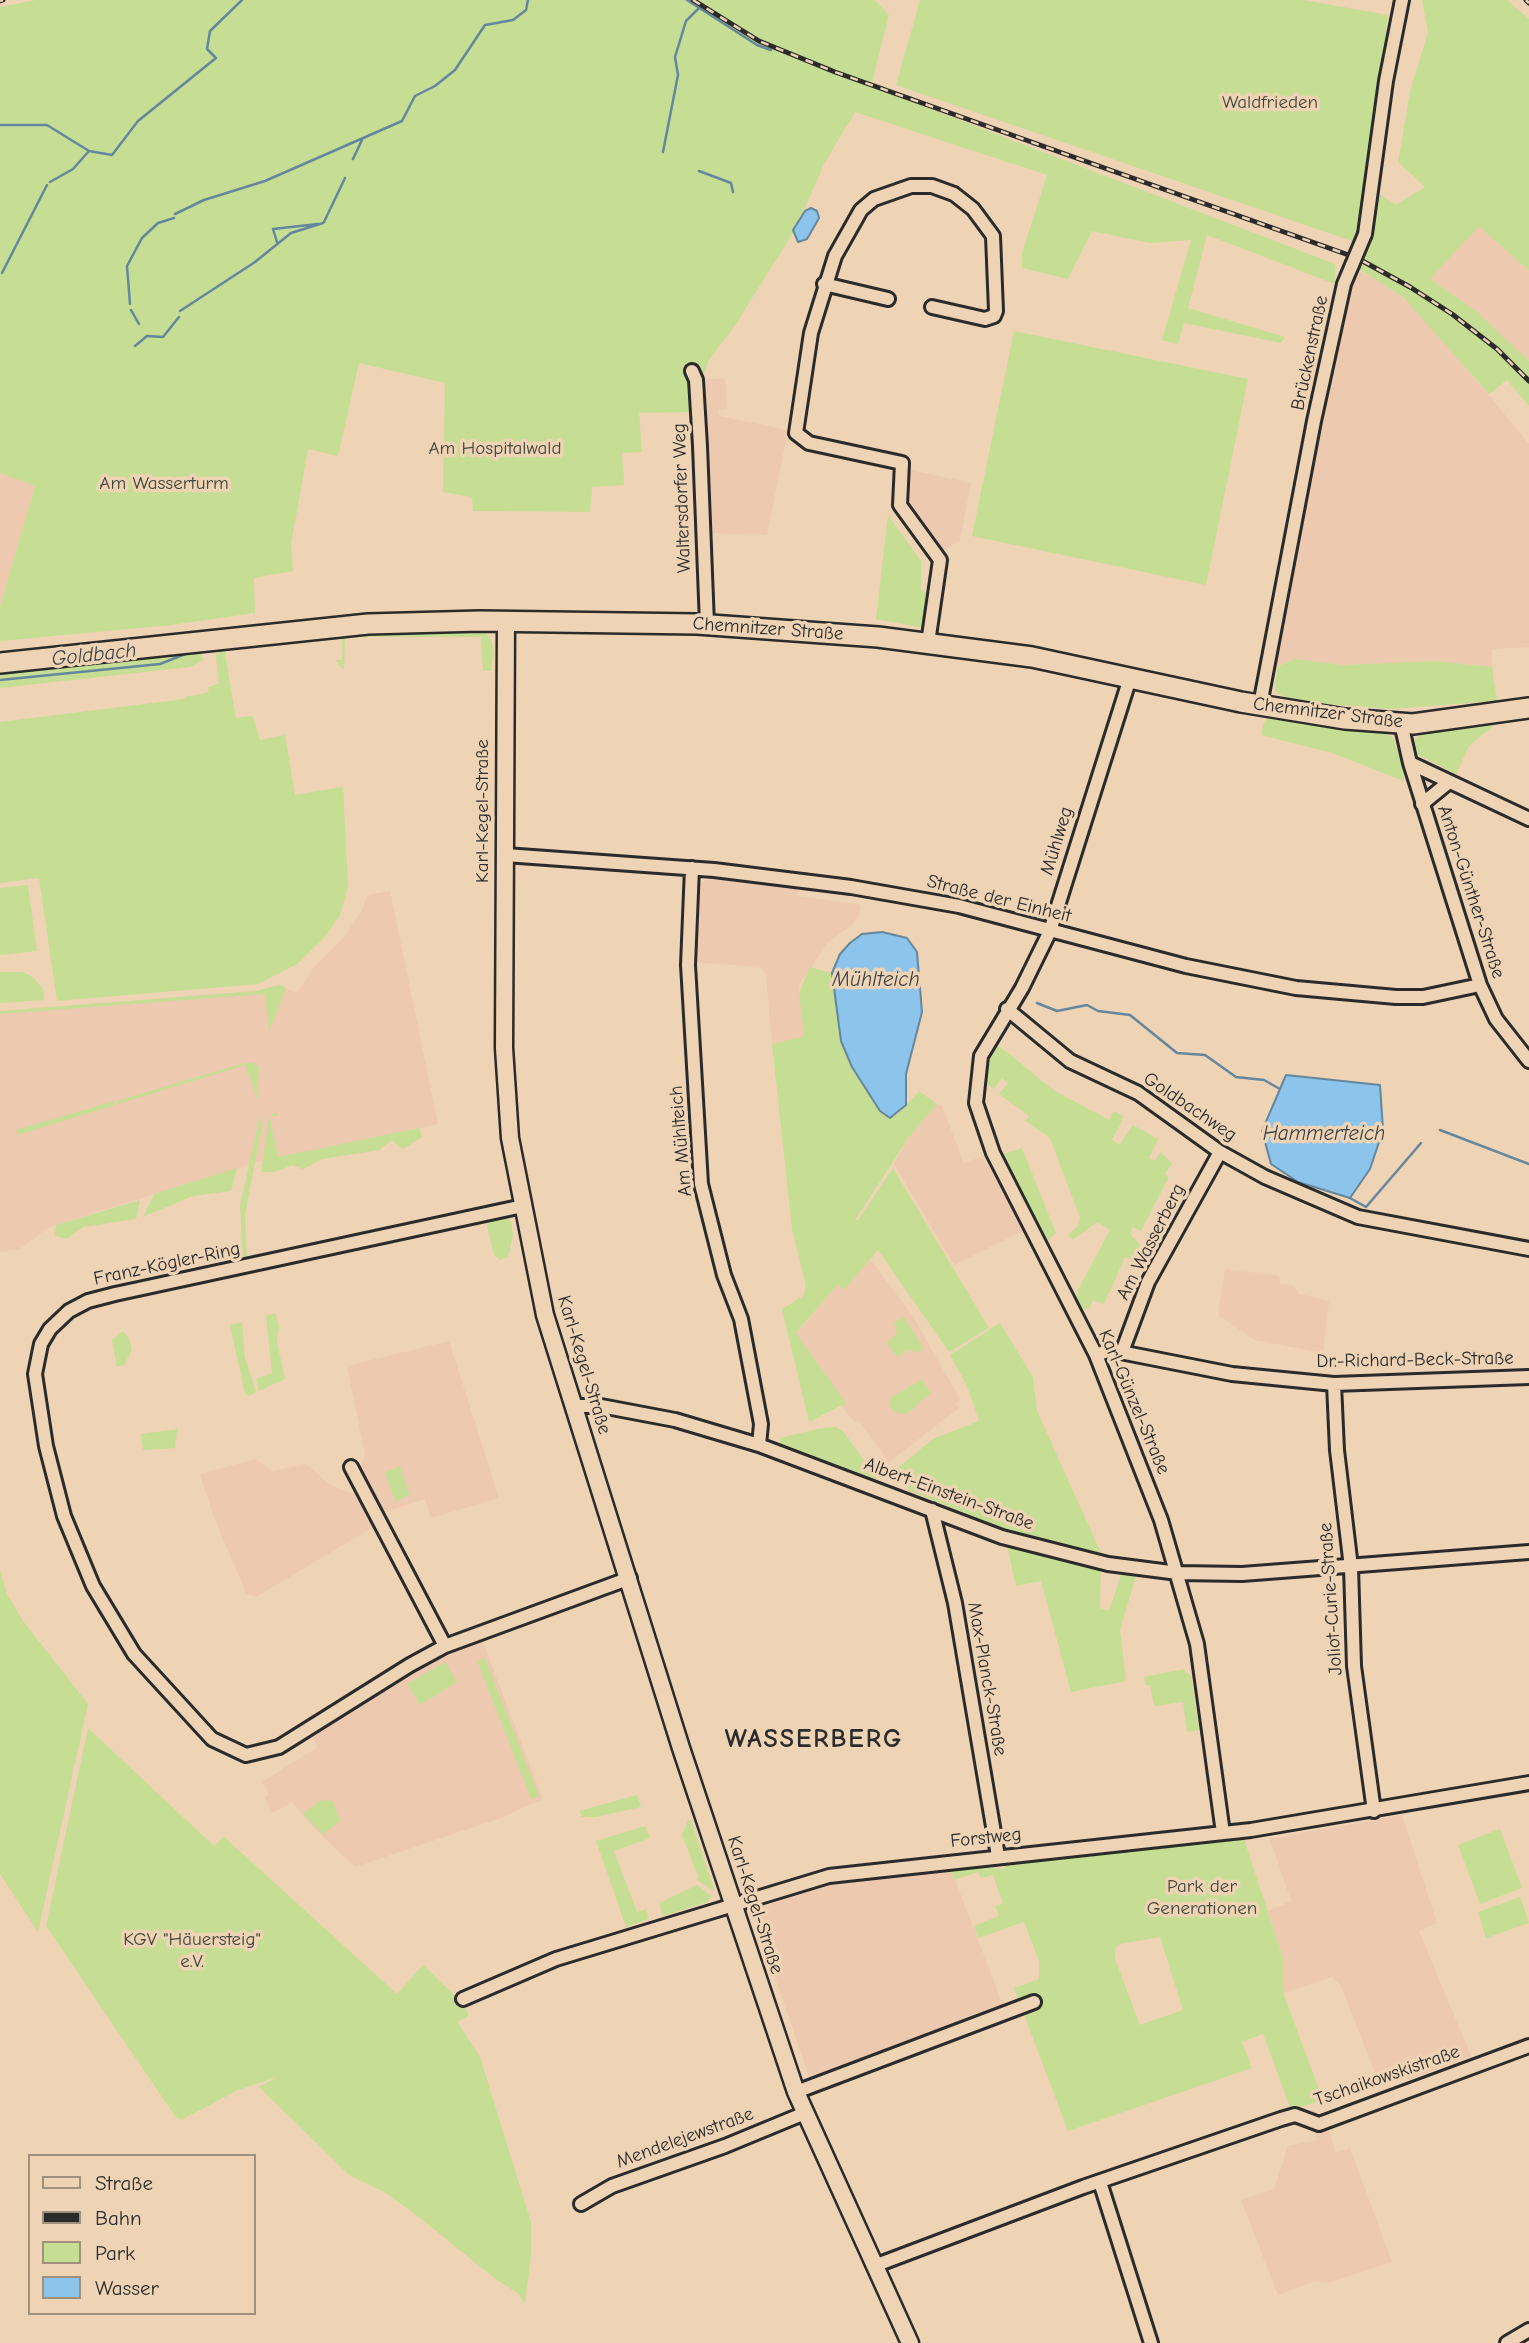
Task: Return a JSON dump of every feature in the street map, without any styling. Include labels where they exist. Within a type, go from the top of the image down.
[{"type":"main road","name":"Chemnitzer Straße","points":[[0,663],[350,625],[506,621],[707,624],[928,643],[1032,657],[1260,705],[1345,719],[1401,723],[1497,715],[1529,708]]},
{"type":"street","name":"Brückenstraße","points":[[1260,705],[1314,421],[1347,276],[1365,234],[1400,5]]},
{"type":"street","points":[[928,643],[940,560],[900,505],[902,463],[809,443],[796,433],[811,333],[824,284],[835,256],[861,210],[874,199],[896,190],[932,186],[944,188],[973,209],[993,236],[996,311],[985,319],[932,307]]},
{"type":"street","points":[[824,284],[888,299]]},
{"type":"street","name":"Waltersdorfer Weg","points":[[692,372],[696,380],[700,446],[707,624]]},
{"type":"street","name":"Karl-Kegel-Straße","points":[[506,621],[504,1048],[510,1138],[545,1315],[796,2091],[910,2343]]},
{"type":"street","name":"Mühlweg","points":[[1007,1009],[1051,931],[1130,678]]},
{"type":"street","name":"Anton-Günther-Straße","points":[[1401,723],[1422,804],[1480,985],[1496,1019],[1529,1061]]},
{"type":"street","points":[[1410,763],[1529,820]]},
{"type":"street","points":[[1422,804],[1449,782]]},
{"type":"street","name":"Straße der Einheit","points":[[505,855],[692,868],[864,889],[959,906],[1217,973],[1340,993],[1423,997],[1480,985]]},
{"type":"street","name":"Am Mühlteich","points":[[692,868],[688,965],[701,1184],[724,1275],[741,1319],[761,1424],[759,1445]]},
{"type":"street","name":"Goldbachweg","points":[[1007,1009],[1070,1061],[1138,1093],[1220,1152],[1265,1177],[1358,1217],[1529,1249]]},
{"type":"street","name":"Karl-Günzel-Straße","points":[[1007,1009],[981,1056],[976,1088],[979,1117],[1041,1250],[1096,1354],[1140,1464],[1178,1573],[1197,1644],[1223,1833]]},
{"type":"street","name":"Am Wasserberg","points":[[1122,1352],[1148,1282],[1220,1152]]},
{"type":"street","name":"Franz-Kögler-Ring","points":[[523,1206],[88,1301],[69,1311],[50,1329],[41,1344],[36,1362],[38,1404],[64,1516],[93,1587],[134,1654],[178,1704],[222,1746],[246,1755],[279,1747],[445,1646],[630,1578]]},
{"type":"street","name":"Dr.-Richard-Beck-Straße","points":[[1096,1354],[1110,1350],[1232,1374],[1334,1384],[1529,1377]]},
{"type":"street","name":"Joliot-Curie-Straße","points":[[1334,1384],[1337,1450],[1352,1567],[1354,1666],[1374,1811]]},
{"type":"street","name":"Albert-Einstein-Straße","points":[[573,1406],[601,1406],[675,1420],[759,1445],[1002,1537],[1085,1559],[1178,1573],[1242,1574],[1529,1552]]},
{"type":"street","points":[[351,1467],[445,1646]]},
{"type":"street","name":"Max-Planck-Straße","points":[[932,1510],[955,1603],[998,1856]]},
{"type":"street","name":"Forstweg","points":[[463,1999],[556,1959],[829,1876],[1223,1833],[1374,1811],[1529,1783]]},
{"type":"street","points":[[796,2091],[1034,2002]]},
{"type":"street","name":"Tschaikowskistraße","points":[[874,2266],[1100,2182],[1295,2115],[1319,2124],[1529,2046]]},
{"type":"street","name":"Mendelejewstraße","points":[[581,2204],[612,2186],[725,2146],[805,2113]]},
{"type":"street","points":[[1100,2182],[1151,2343]]},
{"type":"street","points":[[1507,2343],[1529,2330]]},
{"type":"shaded area","points":[[1479,225],[1529,271],[1529,361],[1476,312],[1430,279]]},
{"type":"shaded area","points":[[1357,270],[1392,288],[1431,325],[1529,444],[1529,647],[1492,649],[1492,667],[1434,661],[1343,665],[1295,659],[1275,666],[1348,290]]},
{"type":"shaded area","points":[[725,378],[727,409],[718,410],[719,416],[788,430],[767,535],[710,533],[699,380]]},
{"type":"shaded area","points":[[906,469],[971,483],[960,540],[942,552],[904,502]]},
{"type":"shaded area","points":[[0,473],[35,485],[0,607]]},
{"type":"shaded area","points":[[710,878],[798,886],[797,896],[861,905],[853,924],[828,942],[799,985],[804,1036],[772,1044],[766,975],[761,967],[695,962],[696,894],[701,883]]},
{"type":"shaded area","points":[[390,891],[438,1124],[258,1162],[49,1227],[20,1249],[0,1252],[0,1011],[257,991],[278,985],[297,993],[314,967],[344,937],[361,912],[368,895]]},
{"type":"shaded area","points":[[937,1104],[942,1106],[964,1163],[981,1157],[993,1170],[1025,1230],[954,1265],[894,1164],[909,1137]]},
{"type":"shaded area","points":[[870,1259],[912,1315],[960,1399],[955,1403],[959,1408],[889,1462],[858,1420],[854,1422],[842,1406],[845,1403],[796,1334],[838,1284],[844,1289]]},
{"type":"shaded area","points":[[1225,1269],[1279,1276],[1280,1284],[1293,1286],[1300,1294],[1329,1301],[1323,1353],[1255,1340],[1218,1315]]},
{"type":"shaded area","points":[[449,1341],[499,1498],[431,1518],[425,1499],[385,1512],[361,1466],[365,1454],[347,1366]]},
{"type":"shaded area","points":[[255,1459],[273,1471],[306,1464],[330,1485],[357,1495],[375,1526],[256,1597],[246,1593],[214,1517],[200,1474]]},
{"type":"shaded area","points":[[482,1640],[543,1799],[498,1819],[355,1867],[314,1828],[292,1802],[273,1813],[264,1797],[269,1794],[262,1782],[318,1747],[313,1737],[425,1666]]},
{"type":"shaded area","points":[[1402,1815],[1437,1923],[1419,1931],[1471,2056],[1408,2080],[1405,2075],[1383,2081],[1377,2078],[1340,1984],[1332,1977],[1284,1993],[1283,1958],[1268,1911],[1291,1901],[1270,1839]]},
{"type":"shaded area","points":[[952,1872],[1005,2010],[811,2082],[755,1919],[757,1909],[838,1880]]},
{"type":"shaded area","points":[[1328,2128],[1336,2153],[1350,2148],[1392,2262],[1328,2283],[1315,2281],[1278,2295],[1241,2200],[1274,2189],[1288,2146],[1317,2140],[1315,2132]]},
{"type":"green space","points":[[36,0],[875,0],[889,15],[871,86],[1335,264],[1335,284],[1207,235],[1188,308],[1285,337],[1281,343],[1184,323],[1178,344],[1162,340],[1191,240],[1150,243],[1092,231],[1068,279],[1022,268],[1022,253],[1047,175],[855,112],[824,164],[796,228],[732,330],[710,358],[703,375],[689,379],[690,412],[639,413],[642,452],[622,453],[624,485],[592,487],[590,512],[473,511],[472,497],[443,492],[445,383],[359,363],[338,456],[308,449],[291,544],[293,571],[254,578],[255,613],[171,625],[0,641],[0,607],[35,486],[0,473],[0,7]]},
{"type":"green space","name":"Waldfrieden","points":[[920,0],[1303,0],[1388,15],[1374,133],[1361,205],[1364,212],[1355,242],[896,85]]},
{"type":"green space","points":[[1422,0],[1507,0],[1529,19],[1529,271],[1479,226],[1430,279],[1476,311],[1529,361],[1529,406],[1507,380],[1489,394],[1403,297],[1352,265],[1371,189],[1396,205],[1425,187],[1398,162],[1410,91],[1428,33]]},
{"type":"green space","points":[[1014,331],[1248,379],[1206,585],[972,536]]},
{"type":"green space","points":[[888,515],[921,561],[921,591],[930,593],[924,628],[876,619]]},
{"type":"green space","points":[[362,632],[485,633],[491,638],[494,653],[491,671],[483,671],[481,637],[345,637],[344,669],[341,668],[336,660],[342,660],[342,637],[337,637]]},
{"type":"green space","points":[[224,647],[236,718],[253,716],[260,740],[285,735],[295,795],[343,787],[348,886],[340,916],[324,938],[297,964],[258,984],[57,1001],[39,878],[0,883],[0,722],[185,699],[205,693],[209,691],[208,688],[219,683],[216,655]]},
{"type":"green space","points":[[199,649],[204,659],[190,667],[0,688],[0,671]]},
{"type":"green space","points":[[1295,659],[1343,665],[1434,661],[1492,667],[1497,701],[1391,709],[1326,704],[1284,697],[1276,692],[1278,666]]},
{"type":"green space","points":[[1270,716],[1383,730],[1394,739],[1403,766],[1404,781],[1332,753],[1261,735],[1264,722]]},
{"type":"green space","points":[[1499,721],[1469,746],[1456,774],[1416,754],[1413,747],[1414,741],[1425,731]]},
{"type":"green space","points":[[28,885],[37,951],[0,955],[0,888]]},
{"type":"green space","points":[[810,967],[832,973],[841,1041],[852,1067],[890,1118],[898,1114],[919,1091],[937,1104],[909,1137],[855,1220],[858,1220],[893,1168],[989,1328],[949,1352],[878,1250],[844,1290],[838,1284],[796,1333],[846,1403],[809,1422],[782,1309],[803,1296],[806,1286],[792,1229],[772,1044],[804,1036],[799,993]]},
{"type":"green space","points":[[0,972],[23,972],[34,978],[43,989],[44,1000],[0,1003]]},
{"type":"green space","points":[[278,985],[286,988],[269,1032],[265,994],[0,1014],[0,1011],[257,991]]},
{"type":"green space","points":[[994,1042],[1055,1091],[1109,1120],[1114,1111],[1124,1117],[1112,1140],[1120,1145],[1133,1125],[1158,1139],[1149,1158],[1154,1161],[1161,1152],[1172,1164],[1165,1174],[1169,1177],[1141,1231],[1133,1227],[1130,1234],[1140,1245],[1132,1260],[1125,1257],[1104,1304],[1093,1300],[1089,1309],[1084,1309],[1077,1302],[1077,1292],[1110,1230],[1097,1222],[1073,1240],[1068,1235],[1078,1226],[1080,1218],[1050,1138],[1026,1121],[1029,1116],[999,1094],[1008,1083],[1002,1078],[994,1089],[985,1082]]},
{"type":"green space","points":[[244,1063],[255,1063],[259,1068],[257,1099],[245,1065],[118,1104],[117,1101]]},
{"type":"green space","points":[[114,1101],[115,1105],[18,1135],[16,1130]]},
{"type":"green space","points":[[276,1112],[278,1115],[270,1117],[278,1157],[419,1128],[422,1137],[403,1149],[392,1140],[379,1150],[322,1159],[303,1169],[292,1165],[275,1172],[261,1172],[269,1117]]},
{"type":"green space","points":[[260,1115],[262,1126],[245,1214],[247,1260],[243,1257],[240,1206]]},
{"type":"green space","points":[[1022,1148],[1056,1233],[1046,1242],[1003,1154]]},
{"type":"green space","points":[[237,1168],[231,1191],[193,1196],[143,1217],[154,1194]]},
{"type":"green space","points":[[140,1200],[136,1219],[83,1227],[67,1239],[55,1236],[56,1225]]},
{"type":"green space","points":[[505,1217],[511,1221],[513,1235],[508,1257],[500,1260],[494,1255],[487,1226],[491,1219]]},
{"type":"green space","points":[[275,1313],[279,1326],[277,1342],[285,1379],[259,1391],[256,1379],[272,1373],[266,1316]]},
{"type":"green space","points":[[903,1316],[924,1348],[919,1352],[907,1350],[897,1357],[887,1343],[897,1333],[894,1324]]},
{"type":"green space","points":[[242,1322],[245,1357],[256,1392],[249,1396],[245,1394],[230,1325]]},
{"type":"green space","points":[[1000,1323],[1033,1377],[1037,1411],[1101,1553],[1022,1536],[910,1491],[894,1471],[933,1439],[979,1421],[967,1386],[950,1355]]},
{"type":"green space","points":[[123,1331],[129,1338],[132,1350],[124,1365],[117,1367],[112,1340]]},
{"type":"green space","points":[[922,1379],[931,1393],[907,1414],[894,1412],[889,1405],[890,1398]]},
{"type":"green space","points":[[836,1427],[843,1431],[878,1480],[780,1444],[780,1438]]},
{"type":"green space","points":[[177,1429],[175,1448],[143,1450],[141,1434]]},
{"type":"green space","points":[[400,1466],[410,1495],[395,1501],[385,1472]]},
{"type":"green space","points":[[1007,1546],[1101,1568],[1100,1608],[1109,1611],[1122,1572],[1137,1573],[1120,1630],[1126,1681],[1071,1692],[1041,1581],[1016,1586]]},
{"type":"green space","points":[[0,1570],[7,1594],[23,1621],[88,1704],[38,1932],[0,1874]]},
{"type":"green space","points":[[485,1658],[539,1796],[531,1799],[477,1661]]},
{"type":"green space","points":[[445,1662],[457,1682],[420,1705],[407,1684]]},
{"type":"green space","points":[[1184,1669],[1186,1674],[1191,1674],[1199,1730],[1187,1732],[1183,1702],[1154,1706],[1150,1685],[1146,1685],[1144,1677]]},
{"type":"green space","name":"KGV \"Häuersteig\" e.V.","points":[[88,1728],[214,1846],[224,1837],[397,1994],[423,1965],[463,2003],[469,2015],[457,2022],[480,2057],[531,2222],[531,2255],[525,2304],[519,2294],[494,2278],[419,2217],[386,2193],[349,2175],[259,2087],[277,2077],[238,2090],[181,2120],[175,2116],[46,1926]]},
{"type":"green space","points":[[637,1795],[641,1807],[596,1817],[582,1817],[579,1811]]},
{"type":"green space","points":[[321,1800],[333,1801],[340,1821],[323,1834],[303,1814]]},
{"type":"green space","points":[[688,1820],[691,1820],[715,1892],[697,1880],[698,1876],[682,1835]]},
{"type":"green space","points":[[645,1826],[650,1838],[614,1851],[637,1912],[646,1909],[649,1919],[626,1927],[596,1841]]},
{"type":"green space","points":[[1500,1829],[1522,1888],[1480,1904],[1458,1845]]},
{"type":"green space","name":"Park der Generationen","points":[[1243,1836],[1283,1958],[1284,1995],[1323,2100],[1291,2110],[1263,2034],[1242,2042],[1252,2068],[1068,2131],[1014,1988],[1039,1979],[1039,1961],[1024,1922],[978,1938],[974,1926],[999,1916],[995,1906],[1003,1903],[993,1875],[981,1878],[978,1872],[954,1880],[952,1872],[944,1873],[944,1870],[956,1864],[1005,1869],[1003,1861]],"holes":[[[1160,1937],[1183,2010],[1140,2025],[1115,1959],[1115,1949],[1119,1944]]]},
{"type":"green space","points":[[697,1885],[712,1896],[707,1902],[663,1916],[659,1903]]},
{"type":"green space","points":[[1520,1897],[1529,1923],[1486,1938],[1478,1912]]},
{"type":"water","points":[[811,208],[817,211],[819,218],[807,239],[798,242],[793,230],[805,211]]},
{"type":"water","name":"Mühlteich","points":[[882,932],[907,938],[917,952],[922,1012],[906,1074],[906,1105],[890,1118],[880,1111],[852,1067],[841,1041],[832,973],[840,954],[850,943],[862,934]]},
{"type":"water","name":"Hammerteich","points":[[1286,1075],[1380,1085],[1383,1130],[1370,1169],[1350,1198],[1298,1182],[1271,1164],[1262,1131]]},
{"type":"waterway","points":[[50,182],[73,169],[89,151],[112,155],[138,121],[216,58],[207,49],[210,31],[242,0]]},
{"type":"waterway","points":[[175,214],[204,200],[265,181],[402,121],[415,96],[435,86],[455,70],[485,25],[513,20],[526,10],[528,0]]},
{"type":"waterway","points":[[687,0],[757,45],[771,50]]},
{"type":"waterway","points":[[663,152],[678,75],[675,57],[686,21],[699,8]]},
{"type":"waterway","points":[[0,125],[47,125],[89,151]]},
{"type":"waterway","points":[[353,159],[362,140]]},
{"type":"waterway","points":[[699,171],[731,183],[733,192]]},
{"type":"waterway","points":[[324,222],[345,178]]},
{"type":"waterway","points":[[2,273],[47,185]]},
{"type":"waterway","points":[[130,304],[127,266],[142,238],[158,223],[174,218]]},
{"type":"waterway","points":[[180,311],[255,262],[291,233],[323,223]]},
{"type":"waterway","points":[[277,242],[273,229],[318,224]]},
{"type":"waterway","points":[[131,310],[139,324]]},
{"type":"waterway","points":[[135,346],[147,336],[163,337],[179,317]]},
{"type":"waterway","name":"Goldbach","points":[[0,680],[160,664],[188,653]]},
{"type":"waterway","name":"Goldbach","points":[[1037,1003],[1057,1011],[1087,1005],[1098,1011],[1130,1015],[1177,1053],[1205,1055],[1236,1077],[1264,1080],[1280,1089]]},
{"type":"waterway","name":"Goldbach","points":[[1440,1130],[1529,1164]]},
{"type":"waterway","name":"Goldbach","points":[[1350,1198],[1366,1207],[1421,1143]]},
{"type":"railway","points":[[693,0],[759,41],[835,72],[1357,258],[1452,314],[1497,349],[1529,381]]},
{"type":"railway","points":[[1526,0],[1529,3]]},
{"type":"district","name":"WASSERBERG","points":[[814,1740]]},
{"type":"park label","name":"Am Hospitalwald","points":[[495,449]]},
{"type":"park label","name":"Am Wasserturm","points":[[164,484]]}]
